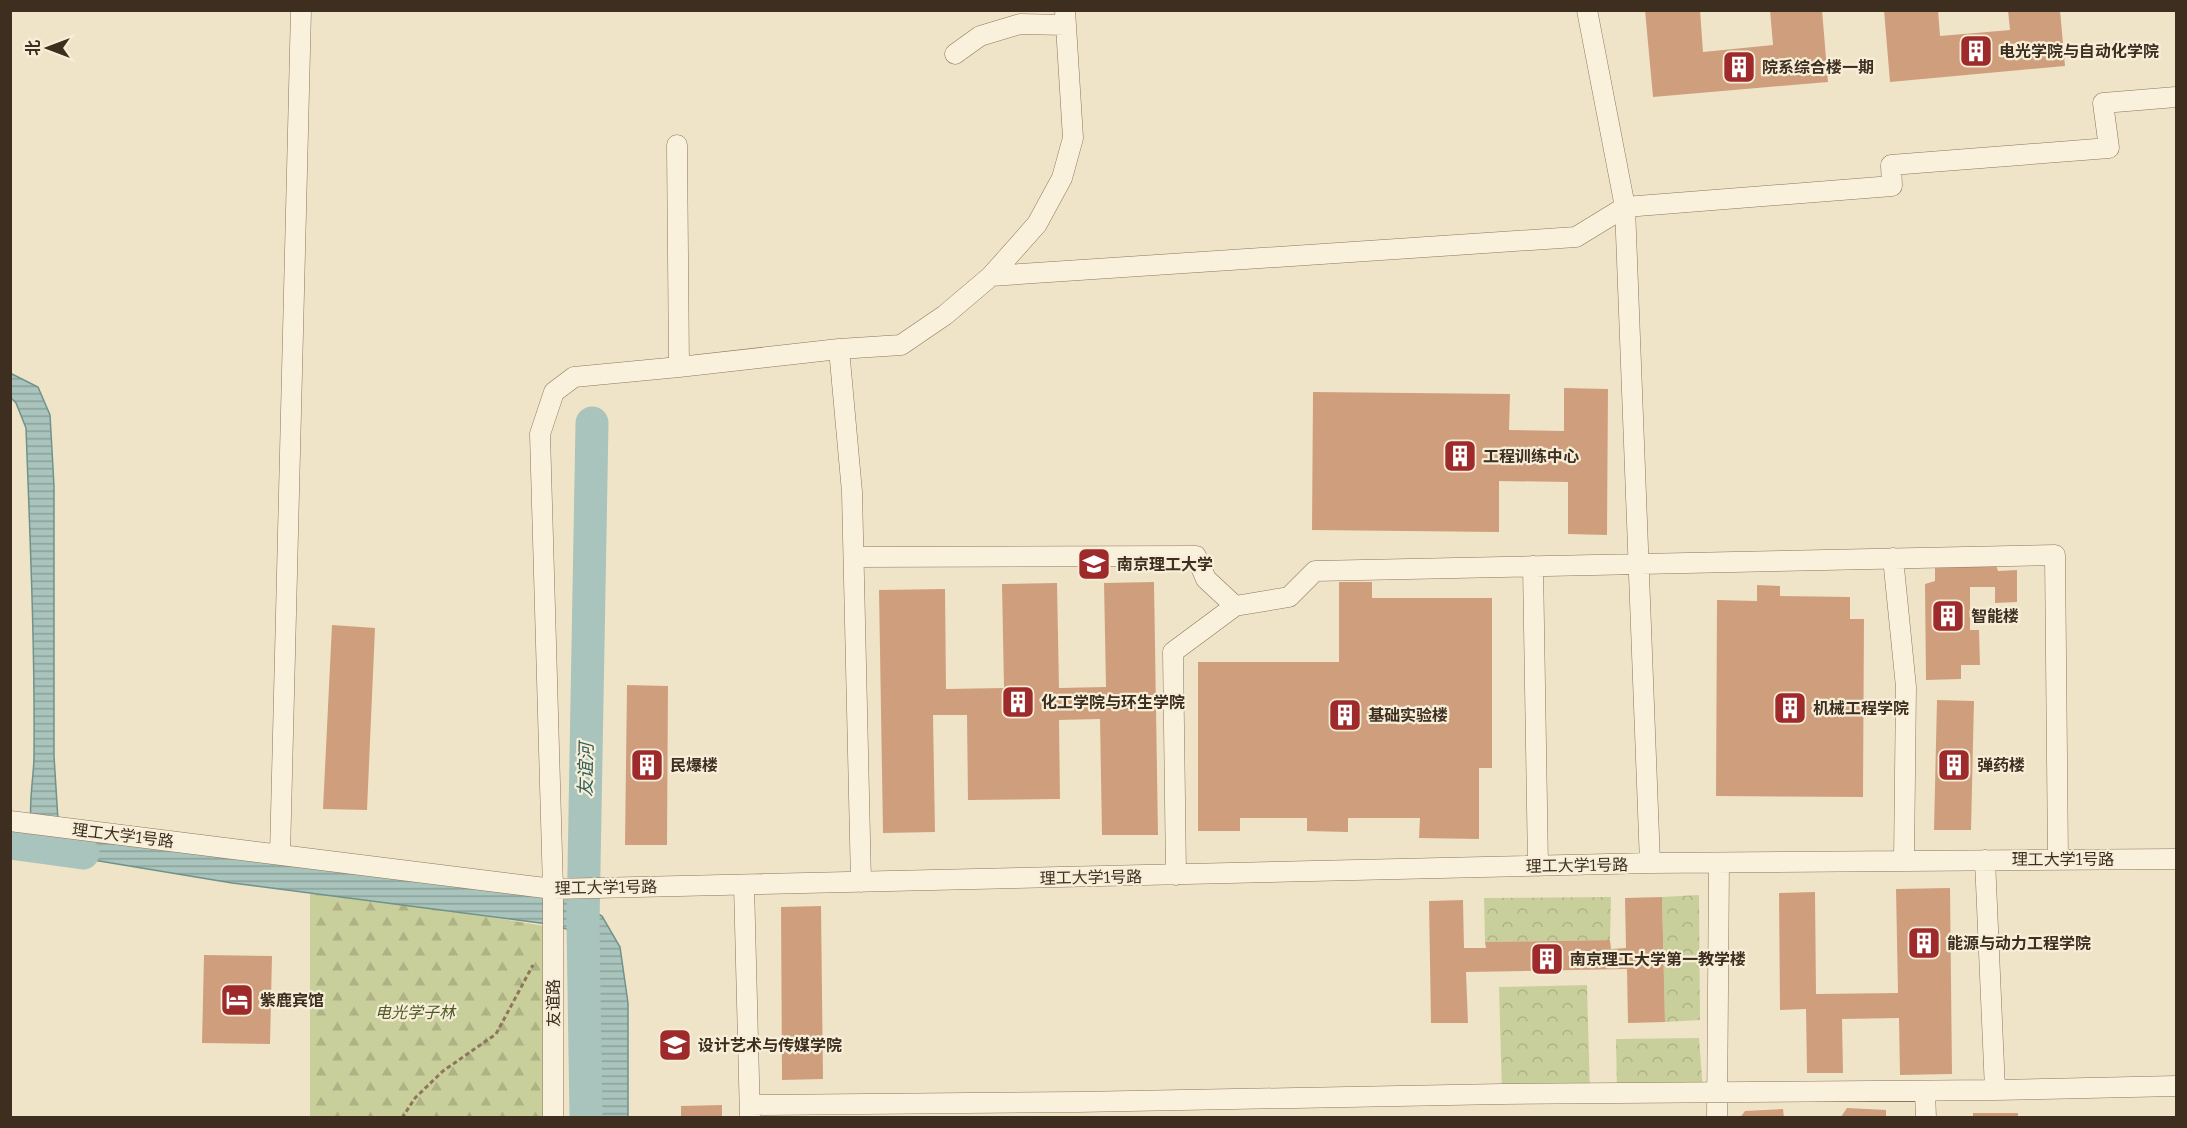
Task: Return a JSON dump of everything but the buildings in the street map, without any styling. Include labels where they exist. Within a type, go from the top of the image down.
[{"type":"street","points":[[280,855],[301,10]]},
{"type":"street","points":[[1587,10],[1625,207],[1650,863]]},
{"type":"street","points":[[955,54],[980,36],[1020,24],[1065,18]]},
{"type":"street","name":"友谊路","points":[[553,1118],[553,889],[540,434],[554,392],[574,377],[839,349],[901,345],[945,315],[991,276],[1037,224],[1062,178],[1073,138],[1065,18]]},
{"type":"street","points":[[991,276],[1576,237],[1625,207],[1892,186],[1891,165],[2109,148],[2103,103],[2176,97]]},
{"type":"street","points":[[677,145],[679,367]]},
{"type":"street","points":[[839,349],[852,492],[861,882]]},
{"type":"street","points":[[854,557],[1196,555],[1206,579],[1235,606]]},
{"type":"street","points":[[1176,874],[1173,652],[1235,606],[1289,597],[1315,571],[2055,555],[2058,859]]},
{"type":"street","points":[[1893,558],[1906,687],[1904,861]]},
{"type":"street","points":[[1533,566],[1538,866]]},
{"type":"street","name":"理工大学1号路","points":[[10,820],[553,889],[1650,863],[2176,859]]},
{"type":"street","points":[[1985,860],[1995,1090]]},
{"type":"street","points":[[1717,1118],[1719,863]]},
{"type":"street","points":[[744,885],[750,1111],[1078,1110],[1718,1091],[1925,1091],[2176,1086]]},
{"type":"street","points":[[1925,1091],[1926,1118]]},
{"type":"path","points":[[402,1118],[415,1098],[443,1071],[496,1034],[536,961]]},
{"type":"green space","name":"电光学子林","points":[[310,888],[545,926],[547,1117],[310,1117]]},
{"type":"green space","points":[[1699,895],[1700,1020],[1665,1022],[1662,897]]},
{"type":"green space","points":[[1611,897],[1610,940],[1485,942],[1484,898]]},
{"type":"green space","points":[[1587,985],[1590,1093],[1502,1094],[1499,987]]},
{"type":"green space","points":[[1699,1038],[1703,1091],[1617,1093],[1616,1039]]},
{"type":"water","points":[[10,373],[38,387],[50,415],[54,486],[54,756],[58,820],[572,899],[602,916],[620,947],[628,1003],[628,1117],[591,1117],[595,1027],[593,977],[590,957],[584,942],[573,932],[548,924],[232,883],[45,852],[33,832],[30,807],[34,756],[34,674],[26,428],[16,403],[11,398]]},
{"type":"waterway","name":"友谊河","points":[[586,1118],[583,924],[592,423]]},
{"type":"waterway","points":[[10,843],[83,853]]},
{"type":"place","name":"电光学院与自动化学院","points":[[1976,51]]},
{"type":"place","name":"院系综合楼一期","points":[[1739,67]]},
{"type":"place","name":"工程训练中心","points":[[1460,456]]},
{"type":"place","name":"南京理工大学","points":[[1094,564]]},
{"type":"place","name":"智能楼","points":[[1948,616]]},
{"type":"place","name":"化工学院与环生学院","points":[[1018,702]]},
{"type":"place","name":"机械工程学院","points":[[1790,708]]},
{"type":"place","name":"基础实验楼","points":[[1345,715]]},
{"type":"place","name":"民爆楼","points":[[647,765]]},
{"type":"place","name":"弹药楼","points":[[1954,765]]},
{"type":"place","name":"能源与动力工程学院","points":[[1924,943]]},
{"type":"place","name":"南京理工大学第一教学楼","points":[[1547,959]]},
{"type":"place","name":"紫鹿宾馆","points":[[237,1000]]},
{"type":"place","name":"设计艺术与传媒学院","points":[[675,1045]]}]
